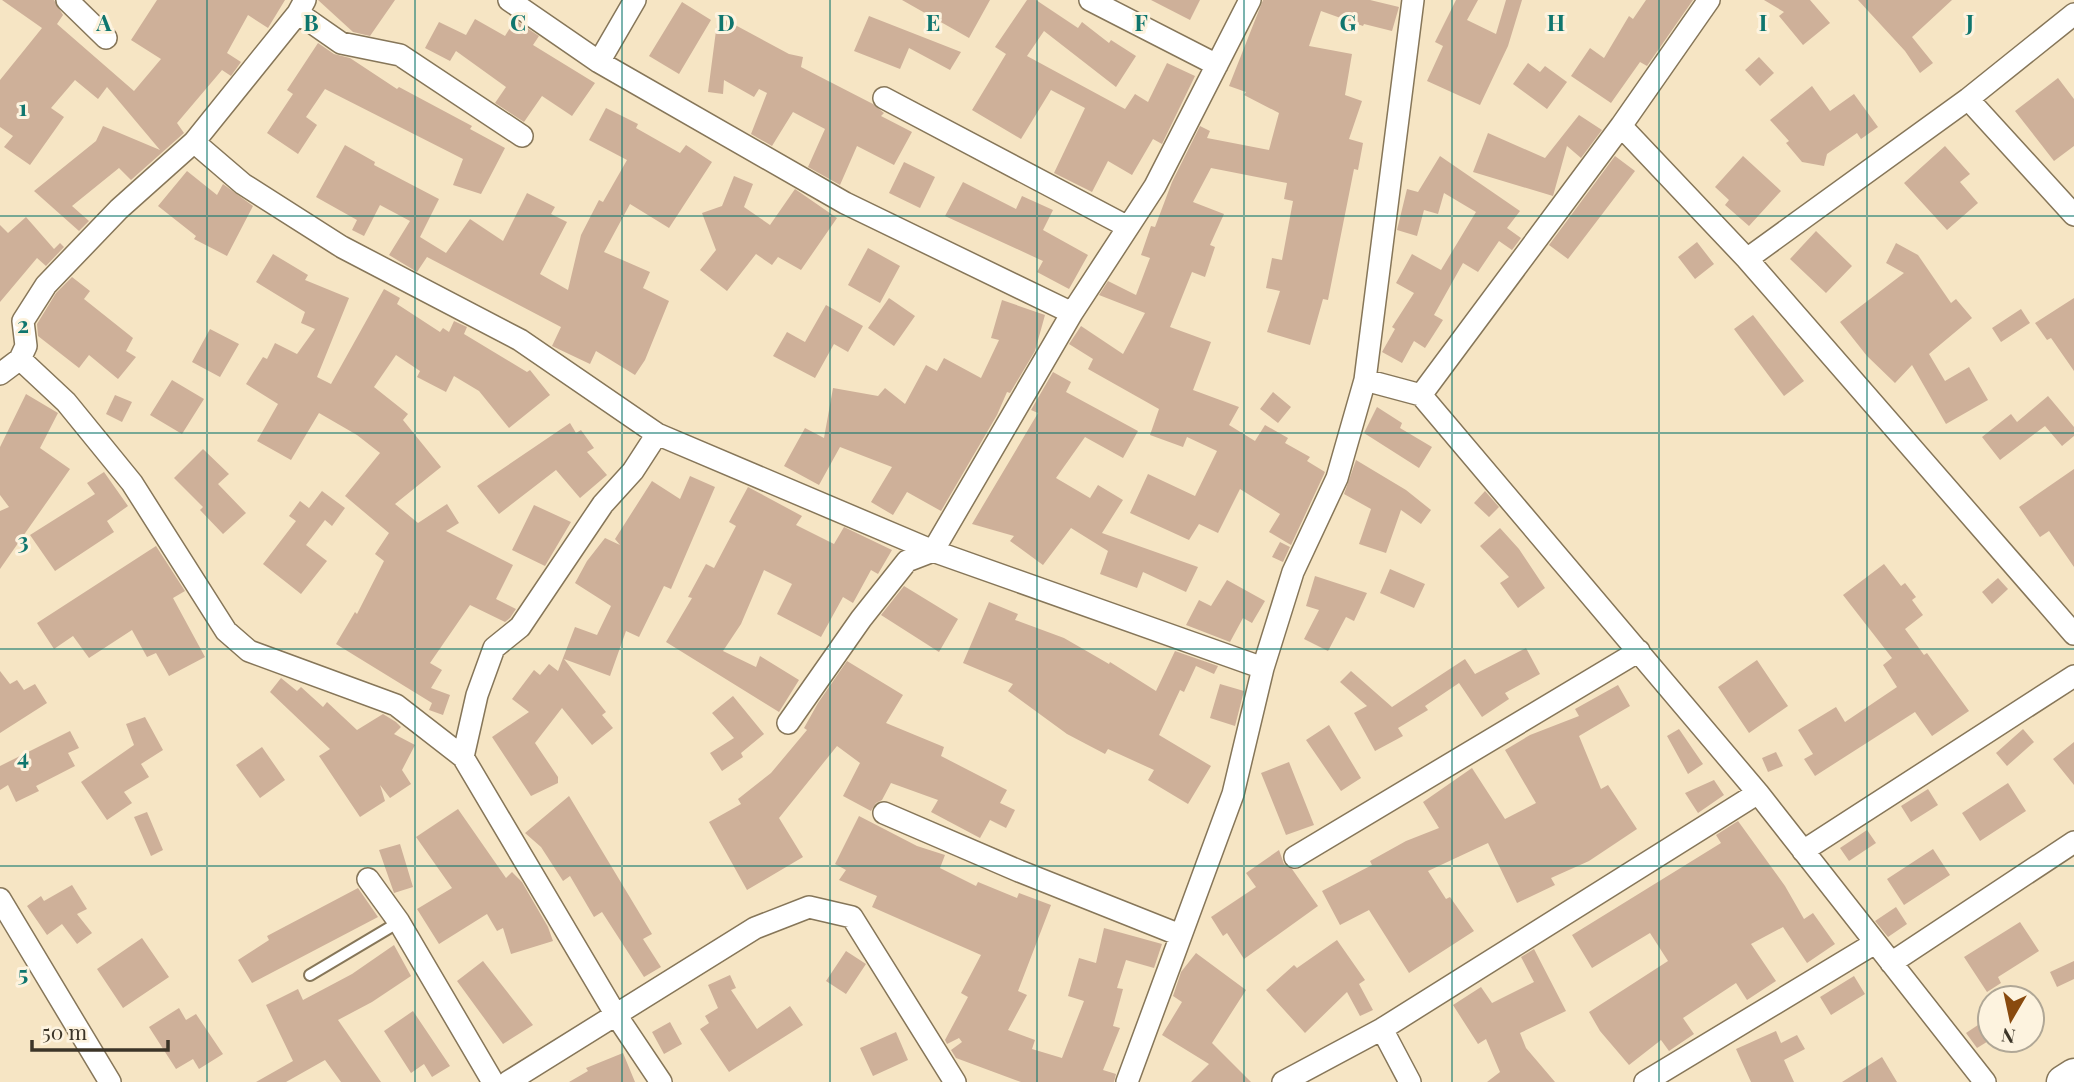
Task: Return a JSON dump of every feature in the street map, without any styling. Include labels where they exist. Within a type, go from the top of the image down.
[{"type":"main road","points":[[2063,1082],[2074,1075]]},
{"type":"street","points":[[67,0],[107,38]]},
{"type":"street","points":[[509,0],[600,62],[845,203],[1072,313]]},
{"type":"street","points":[[600,62],[635,0]]},
{"type":"street","points":[[1090,0],[1217,65]]},
{"type":"street","points":[[788,723],[861,619],[907,561],[933,551],[1072,313],[1155,186],[1250,0]]},
{"type":"street","points":[[1127,1082],[1233,793],[1263,668],[1293,572],[1337,478],[1365,380],[1413,0]]},
{"type":"street","points":[[1421,395],[1621,126],[1709,0]]},
{"type":"street","points":[[0,374],[20,359],[26,346],[23,321],[46,285],[119,209],[194,142],[301,6],[341,43],[400,55],[522,136]]},
{"type":"street","points":[[1747,259],[1968,99],[2074,14]]},
{"type":"street","points":[[884,98],[1128,227]]},
{"type":"street","points":[[1968,99],[2074,215]]},
{"type":"street","points":[[1621,126],[1747,259],[2074,634]]},
{"type":"street","points":[[194,142],[243,184],[342,247],[520,340],[657,434],[933,551],[1263,668]]},
{"type":"street","points":[[20,359],[66,402],[132,483],[226,631],[249,651],[396,705],[463,757],[616,1015],[661,1082]]},
{"type":"street","points":[[1365,380],[1421,395],[1758,793],[1985,1082]]},
{"type":"street","points":[[463,757],[477,695],[494,648],[520,627],[596,514],[633,471],[657,434]]},
{"type":"street","points":[[1295,857],[1639,651]]},
{"type":"street","points":[[1803,851],[2074,676]]},
{"type":"street","points":[[1283,1082],[1382,1029],[1758,793]]},
{"type":"street","points":[[884,813],[1018,871],[1180,935]]},
{"type":"street","points":[[1891,963],[2074,842]]},
{"type":"street","points":[[368,879],[399,922],[493,1082]]},
{"type":"street","points":[[0,899],[110,1082]]},
{"type":"street","points":[[508,1082],[755,928],[808,907],[852,917],[955,1082]]},
{"type":"street","points":[[1645,1082],[1875,943]]},
{"type":"street","points":[[1382,1029],[1410,1082]]},
{"type":"lane","points":[[310,975],[399,922]]},
{"type":"building","points":[[2,0],[54,0],[63,15],[57,24],[134,91],[161,59],[131,40],[157,0],[285,0],[268,28],[248,15],[227,53],[241,62],[231,76],[222,70],[177,123],[184,133],[131,180],[119,168],[72,206],[89,221],[79,231],[34,191],[96,141],[103,126],[160,150],[107,87],[98,99],[75,80],[51,108],[64,117],[30,165],[4,147],[13,136],[0,127],[0,80],[42,28]]},
{"type":"building","points":[[318,0],[395,0],[370,36],[353,32]]},
{"type":"building","points":[[902,0],[990,0],[969,38]]},
{"type":"building","points":[[1027,0],[1036,0],[1078,28],[1082,22],[1109,43],[1111,40],[1136,56],[1116,87],[1044,31],[1027,56],[1125,109],[1135,94],[1148,102],[1167,63],[1195,76],[1162,144],[1153,139],[1132,175],[1108,161],[1092,192],[1054,173],[1085,108],[1051,90],[1021,139],[972,110],[1006,54],[995,47]]},
{"type":"building","points":[[1151,0],[1200,0],[1190,20]]},
{"type":"building","points":[[1263,0],[1370,0],[1399,7],[1392,31],[1364,24],[1363,26],[1321,11],[1309,46],[1352,54],[1345,95],[1362,101],[1349,139],[1363,143],[1358,170],[1354,169],[1328,300],[1323,299],[1310,345],[1267,332],[1280,291],[1266,288],[1272,258],[1282,260],[1293,201],[1284,199],[1287,183],[1211,168],[1193,202],[1224,214],[1210,245],[1215,247],[1205,277],[1192,272],[1170,327],[1211,342],[1193,390],[1239,407],[1229,425],[1255,441],[1265,425],[1288,438],[1285,443],[1310,457],[1307,461],[1325,472],[1291,545],[1269,532],[1280,514],[1240,489],[1218,533],[1199,524],[1189,540],[1130,513],[1148,474],[1195,496],[1217,451],[1187,437],[1183,447],[1150,435],[1159,409],[1088,369],[1093,359],[1069,344],[1081,326],[1123,354],[1145,313],[1099,295],[1108,281],[1136,295],[1150,258],[1141,255],[1151,226],[1155,227],[1172,182],[1200,126],[1210,131],[1207,138],[1269,150],[1279,113],[1244,95],[1246,92],[1229,86]]},
{"type":"building","points":[[1456,0],[1478,0],[1467,20],[1496,34],[1506,0],[1522,0],[1508,46],[1480,105],[1427,81],[1443,46],[1435,42]]},
{"type":"building","points":[[1646,0],[1693,0],[1647,66],[1640,62],[1611,103],[1571,76],[1590,48],[1604,58],[1629,16],[1633,19]]},
{"type":"building","points":[[1764,0],[1810,0],[1830,23],[1803,45],[1779,16],[1784,12]]},
{"type":"building","points":[[1858,0],[1952,0],[1912,37],[1933,63],[1920,73],[1905,51]]},
{"type":"building","points":[[682,2],[711,20],[679,74],[649,56]]},
{"type":"building","points":[[869,16],[961,52],[950,70],[909,48],[900,69],[854,51]]},
{"type":"building","points":[[475,19],[505,36],[515,20],[539,36],[533,45],[595,83],[572,116],[542,96],[524,122],[495,103],[506,87],[456,51],[450,61],[425,48],[439,22],[466,35]]},
{"type":"building","points":[[724,19],[789,54],[803,57],[801,67],[873,104],[884,113],[881,116],[912,132],[894,165],[857,146],[840,185],[808,167],[825,129],[793,112],[772,146],[751,134],[767,93],[759,89],[754,97],[724,80],[723,94],[708,92],[717,23],[721,25]]},
{"type":"building","points":[[318,43],[334,54],[350,58],[397,89],[399,87],[472,126],[470,129],[505,148],[481,194],[453,185],[463,159],[325,89],[306,117],[317,125],[298,154],[267,133],[293,94],[287,90]]},
{"type":"building","points":[[1759,57],[1774,73],[1760,86],[1745,70]]},
{"type":"building","points":[[1528,63],[1540,72],[1545,66],[1567,82],[1547,109],[1513,84]]},
{"type":"building","points":[[2058,78],[2074,99],[2074,146],[2054,161],[2015,111]]},
{"type":"building","points":[[1812,86],[1830,111],[1854,94],[1878,127],[1861,139],[1857,133],[1827,154],[1824,166],[1802,162],[1786,143],[1789,141],[1770,120]]},
{"type":"building","points":[[606,108],[638,124],[636,128],[680,153],[686,145],[712,162],[669,228],[630,204],[604,252],[650,272],[643,288],[669,301],[645,360],[635,375],[596,351],[590,364],[552,346],[561,327],[427,257],[417,272],[389,255],[410,221],[380,205],[364,236],[352,230],[357,220],[316,197],[345,145],[375,162],[374,165],[439,199],[420,237],[446,253],[470,219],[503,241],[527,193],[555,207],[551,214],[567,222],[540,274],[568,290],[581,235],[599,200],[603,202],[627,160],[589,140]]},
{"type":"building","points":[[1579,115],[1602,130],[1581,158],[1567,146],[1553,196],[1473,172],[1488,133],[1545,158]]},
{"type":"building","points":[[1945,146],[1970,174],[1960,182],[1978,203],[1947,230],[1904,183]]},
{"type":"building","points":[[1440,156],[1520,211],[1507,228],[1521,238],[1512,250],[1499,241],[1478,272],[1463,263],[1434,315],[1443,320],[1425,348],[1414,341],[1402,363],[1382,352],[1395,329],[1392,327],[1414,293],[1396,283],[1412,254],[1441,270],[1476,212],[1444,193],[1438,214],[1424,210],[1417,236],[1397,230],[1407,189],[1418,192]]},
{"type":"building","points":[[1615,156],[1635,171],[1568,259],[1549,245]]},
{"type":"building","points":[[1743,156],[1781,191],[1749,226],[1725,205],[1729,200],[1715,187]]},
{"type":"building","points":[[904,162],[935,177],[920,208],[889,193]]},
{"type":"building","points":[[187,171],[217,195],[223,184],[253,206],[227,256],[194,239],[196,236],[158,206]]},
{"type":"building","points":[[734,176],[753,184],[744,207],[770,225],[795,189],[837,218],[801,270],[778,257],[772,265],[756,254],[727,291],[700,270],[716,250],[702,213],[722,206]]},
{"type":"building","points":[[963,182],[1016,209],[1022,196],[1053,210],[1043,230],[1088,255],[1069,289],[1037,272],[1043,261],[945,216]]},
{"type":"building","points":[[26,217],[54,249],[60,243],[64,247],[46,266],[37,258],[0,302],[0,225],[8,233]]},
{"type":"building","points":[[1816,231],[1852,266],[1826,293],[1790,259]]},
{"type":"building","points":[[1697,242],[1714,264],[1695,279],[1678,257]]},
{"type":"building","points":[[1896,243],[1918,255],[1951,303],[1956,299],[1972,318],[1929,354],[1945,381],[1969,367],[1988,400],[1946,424],[1912,365],[1895,383],[1867,356],[1840,322],[1904,273],[1886,263]]},
{"type":"building","points":[[868,248],[900,266],[880,303],[848,285]]},
{"type":"building","points":[[273,254],[308,275],[305,280],[349,298],[317,377],[331,384],[384,289],[400,298],[397,304],[440,332],[443,328],[449,332],[454,321],[467,327],[464,334],[527,372],[530,370],[550,395],[509,428],[479,391],[454,376],[446,392],[417,377],[420,371],[396,355],[374,387],[408,414],[403,420],[441,467],[395,504],[418,523],[447,504],[459,523],[446,531],[513,565],[496,599],[516,609],[510,618],[505,622],[470,605],[430,663],[442,670],[431,688],[450,695],[443,715],[429,710],[432,703],[336,644],[355,612],[357,614],[384,561],[375,554],[389,533],[345,496],[380,453],[357,435],[319,413],[291,460],[257,441],[278,404],[246,384],[263,357],[267,359],[275,343],[297,354],[315,329],[301,323],[305,312],[256,282]]},
{"type":"building","points":[[72,277],[90,291],[84,299],[133,338],[126,351],[136,357],[118,379],[89,355],[79,368],[38,336],[37,324],[56,293]]},
{"type":"building","points":[[889,298],[915,316],[894,346],[868,328]]},
{"type":"building","points":[[2074,298],[2074,371],[2051,338],[2047,340],[2035,323]]},
{"type":"building","points":[[1002,300],[1045,315],[1035,351],[1010,393],[1007,392],[997,415],[941,511],[907,492],[893,515],[871,502],[892,467],[840,447],[819,485],[784,466],[805,428],[824,438],[833,388],[878,396],[885,388],[905,404],[926,365],[937,371],[944,358],[981,378],[999,340],[991,338]]},
{"type":"building","points":[[826,305],[863,326],[848,352],[834,344],[815,378],[773,356],[787,332],[805,342]]},
{"type":"building","points":[[2021,309],[2030,323],[2001,342],[1992,328]]},
{"type":"building","points":[[1753,315],[1804,381],[1784,396],[1734,329]]},
{"type":"building","points":[[210,329],[239,344],[220,377],[192,362]]},
{"type":"building","points":[[1053,372],[1071,382],[1066,392],[1138,431],[1123,458],[1085,437],[1056,478],[1090,498],[1098,485],[1123,500],[1102,533],[1198,567],[1186,592],[1143,572],[1137,588],[1100,574],[1108,551],[1071,528],[1043,565],[1010,541],[1014,536],[972,524],[1038,413],[1031,410]]},
{"type":"building","points":[[172,380],[204,399],[182,434],[150,415]]},
{"type":"building","points":[[1273,392],[1291,407],[1278,423],[1260,409]]},
{"type":"building","points":[[26,394],[58,413],[40,448],[70,469],[0,569],[0,511],[9,507],[0,495],[0,447]]},
{"type":"building","points":[[115,395],[132,402],[122,422],[106,414]]},
{"type":"building","points":[[2048,396],[2074,427],[2074,436],[2062,446],[2045,426],[2000,460],[1982,437],[2011,414],[2017,422]]},
{"type":"building","points":[[1377,407],[1402,423],[1400,428],[1432,447],[1419,468],[1364,433]]},
{"type":"building","points":[[570,423],[576,433],[581,430],[594,448],[587,452],[607,475],[580,498],[556,470],[499,514],[477,486]]},
{"type":"building","points":[[203,449],[229,474],[218,484],[246,513],[223,534],[200,510],[203,507],[174,478]]},
{"type":"building","points":[[1356,460],[1406,490],[1431,510],[1421,524],[1401,510],[1386,553],[1359,544],[1371,509],[1344,494]]},
{"type":"building","points":[[2074,469],[2074,567],[2049,531],[2040,537],[2019,507]]},
{"type":"building","points":[[104,472],[128,506],[107,521],[114,532],[55,571],[30,535],[95,494],[87,483]]},
{"type":"building","points":[[690,476],[715,487],[671,589],[664,586],[639,637],[626,631],[610,676],[564,659],[606,712],[602,715],[613,728],[592,745],[562,708],[535,743],[558,777],[558,783],[531,796],[492,737],[529,712],[512,699],[534,670],[540,675],[549,664],[558,671],[575,627],[597,635],[611,606],[575,583],[587,561],[605,538],[620,545],[615,539],[652,481],[680,499]]},
{"type":"building","points":[[748,487],[802,516],[796,525],[834,544],[844,527],[892,550],[878,574],[871,570],[853,603],[843,597],[821,637],[777,614],[792,584],[764,570],[741,624],[723,651],[756,667],[760,656],[799,680],[779,712],[666,642],[692,598],[688,597],[706,564],[714,568],[736,526],[729,522]]},
{"type":"building","points":[[322,491],[345,508],[332,526],[325,520],[306,545],[327,561],[301,594],[263,564],[296,521],[289,516],[300,501],[309,508]]},
{"type":"building","points":[[1485,491],[1499,507],[1489,517],[1474,503]]},
{"type":"building","points":[[534,505],[571,522],[545,566],[512,550]]},
{"type":"building","points":[[1500,528],[1519,549],[1545,588],[1518,608],[1500,583],[1509,577],[1480,546]]},
{"type":"building","points":[[1280,542],[1290,547],[1283,562],[1272,557]]},
{"type":"building","points":[[156,546],[185,591],[173,598],[205,657],[169,676],[156,653],[147,657],[132,630],[89,658],[73,636],[54,649],[37,623]]},
{"type":"building","points":[[1884,564],[1901,586],[1905,583],[1916,597],[1912,600],[1923,615],[1905,629],[1924,655],[1927,653],[1969,711],[1932,736],[1915,712],[1815,776],[1804,759],[1813,754],[1798,730],[1836,707],[1845,722],[1897,687],[1883,665],[1892,658],[1843,595]]},
{"type":"building","points":[[1390,569],[1425,584],[1414,608],[1380,593]]},
{"type":"building","points":[[1315,576],[1367,593],[1354,621],[1346,617],[1328,651],[1304,639],[1319,610],[1306,606]]},
{"type":"building","points":[[1998,578],[2008,589],[1992,604],[1982,592]]},
{"type":"building","points":[[1227,580],[1265,601],[1252,623],[1243,618],[1230,642],[1186,625],[1199,600],[1211,606]]},
{"type":"building","points":[[904,586],[958,619],[939,652],[881,615]]},
{"type":"building","points":[[989,602],[1018,614],[1015,620],[1064,638],[1109,664],[1110,662],[1156,691],[1175,651],[1218,666],[1214,674],[1196,666],[1184,692],[1180,690],[1159,735],[1211,766],[1188,804],[1148,780],[1154,770],[1108,749],[1105,754],[1067,734],[1008,691],[1013,684],[963,663]]},
{"type":"building","points":[[1526,648],[1540,674],[1505,693],[1509,699],[1482,717],[1459,683],[1425,706],[1428,710],[1398,728],[1403,736],[1375,751],[1354,713],[1367,706],[1340,682],[1351,671],[1392,707],[1465,659],[1475,674]]},
{"type":"building","points":[[1757,660],[1788,706],[1749,733],[1718,687]]},
{"type":"building","points":[[847,661],[903,695],[886,723],[944,747],[941,756],[1007,790],[1000,803],[1015,810],[1006,828],[990,820],[980,838],[931,812],[938,800],[891,783],[882,800],[876,803],[871,811],[843,796],[860,763],[837,746],[779,818],[803,857],[747,890],[709,822],[741,804],[738,799],[771,773],[807,730],[804,728],[818,703]]},
{"type":"building","points":[[0,671],[10,684],[17,680],[24,690],[35,684],[47,703],[0,733]]},
{"type":"building","points":[[281,678],[297,691],[301,687],[323,707],[327,702],[357,730],[383,714],[396,722],[401,727],[394,734],[415,745],[402,770],[411,784],[390,798],[380,785],[385,801],[360,817],[319,756],[330,749],[270,692]]},
{"type":"building","points":[[1220,684],[1244,691],[1235,726],[1210,718]]},
{"type":"building","points":[[1618,685],[1630,706],[1579,736],[1601,789],[1608,785],[1637,829],[1589,861],[1551,878],[1555,885],[1517,903],[1488,843],[1428,871],[1446,899],[1450,897],[1474,931],[1409,973],[1369,910],[1340,925],[1322,891],[1372,865],[1370,861],[1406,841],[1439,828],[1423,802],[1472,768],[1505,819],[1536,803],[1505,750],[1530,735],[1579,716],[1575,709]]},
{"type":"building","points":[[733,696],[764,734],[741,753],[743,757],[722,771],[710,753],[734,738],[712,713]]},
{"type":"building","points":[[145,717],[163,750],[141,764],[149,777],[124,792],[132,803],[107,820],[81,782],[134,745],[126,724]]},
{"type":"building","points":[[1329,725],[1361,778],[1341,791],[1306,740]]},
{"type":"building","points":[[1679,729],[1703,764],[1688,774],[1667,736]]},
{"type":"building","points":[[2023,729],[2034,742],[2007,766],[1996,753]]},
{"type":"building","points":[[70,731],[79,748],[68,753],[75,766],[36,786],[39,791],[16,802],[8,785],[0,790],[0,766]]},
{"type":"building","points":[[2074,742],[2074,785],[2053,759]]},
{"type":"building","points":[[262,747],[285,780],[260,798],[236,765]]},
{"type":"building","points":[[1776,752],[1783,766],[1768,772],[1762,758]]},
{"type":"building","points":[[1289,762],[1314,825],[1286,835],[1261,773]]},
{"type":"building","points":[[1714,780],[1724,795],[1698,813],[1685,793]]},
{"type":"building","points":[[2008,783],[2026,811],[1980,841],[1962,813]]},
{"type":"building","points":[[1928,789],[1938,805],[1911,822],[1901,806]]},
{"type":"building","points":[[569,796],[652,934],[643,939],[661,967],[644,977],[602,912],[594,917],[570,876],[563,881],[541,847],[525,833]]},
{"type":"building","points":[[458,809],[506,878],[512,872],[522,882],[553,941],[511,954],[503,928],[497,931],[487,914],[439,944],[417,909],[452,888],[416,837]]},
{"type":"building","points":[[147,812],[163,850],[151,856],[134,817]]},
{"type":"building","points":[[859,816],[917,846],[945,855],[940,868],[976,886],[978,882],[1017,898],[1019,893],[1051,905],[1018,991],[1027,995],[1008,1030],[1035,1040],[1032,1049],[1062,1058],[1084,1001],[1068,996],[1079,958],[1096,963],[1104,928],[1162,944],[1154,968],[1126,960],[1117,988],[1123,989],[1113,1026],[1120,1028],[1103,1070],[1116,1074],[1114,1082],[1021,1082],[956,1058],[951,1050],[962,1042],[959,1038],[947,1044],[945,1040],[968,997],[961,993],[981,955],[872,907],[877,896],[839,880],[846,870],[835,864]]},
{"type":"building","points":[[1738,821],[1785,886],[1804,919],[1813,913],[1835,944],[1807,963],[1783,927],[1751,944],[1776,981],[1747,1000],[1736,983],[1683,1018],[1694,1034],[1669,1051],[1661,1040],[1629,1065],[1600,1031],[1589,1012],[1668,961],[1650,933],[1592,968],[1572,935],[1721,843],[1716,835]]},
{"type":"building","points":[[1867,830],[1876,843],[1849,861],[1840,848]]},
{"type":"building","points":[[400,844],[413,887],[394,893],[379,850]]},
{"type":"building","points":[[1933,849],[1950,875],[1904,905],[1887,879]]},
{"type":"building","points":[[1279,850],[1284,864],[1292,869],[1318,906],[1244,959],[1227,933],[1223,936],[1211,917],[1256,887],[1246,873]]},
{"type":"building","points":[[72,885],[87,909],[77,914],[92,933],[77,944],[62,924],[47,935],[27,906],[41,896],[44,901]]},
{"type":"building","points":[[358,888],[378,917],[252,983],[238,960],[269,940],[267,936]]},
{"type":"building","points":[[1896,907],[1907,924],[1888,937],[1875,921]]},
{"type":"building","points":[[2020,922],[2039,951],[1998,977],[1999,984],[1982,984],[1964,957]]},
{"type":"building","points":[[142,938],[169,977],[123,1008],[97,969]]},
{"type":"building","points":[[1337,940],[1365,980],[1359,984],[1373,1010],[1360,1016],[1347,992],[1305,1033],[1266,990],[1294,965],[1297,968]]},
{"type":"building","points":[[394,945],[411,976],[372,1002],[338,1020],[381,1082],[341,1082],[325,1060],[286,1082],[256,1082],[293,1061],[266,1005],[298,989],[303,1000],[352,974]]},
{"type":"building","points":[[1534,949],[1566,1011],[1520,1033],[1526,1048],[1555,1082],[1487,1082],[1500,1072],[1486,1039],[1478,1044],[1453,1005],[1481,987],[1492,1003],[1534,982],[1521,957]]},
{"type":"building","points":[[846,951],[866,964],[846,994],[826,981]]},
{"type":"building","points":[[1196,953],[1246,990],[1212,1043],[1251,1082],[1191,1082],[1209,1064],[1162,1035],[1182,1002],[1173,996],[1181,972]]},
{"type":"building","points":[[483,961],[533,1025],[503,1044],[457,981]]},
{"type":"building","points":[[2074,961],[2074,979],[2057,987],[2050,972]]},
{"type":"building","points":[[730,975],[736,988],[731,990],[757,1029],[790,1006],[803,1025],[729,1072],[700,1029],[709,1023],[705,1016],[718,1008],[708,985]]},
{"type":"building","points":[[1854,976],[1865,994],[1831,1015],[1820,997]]},
{"type":"building","points":[[179,1008],[186,1020],[196,1014],[223,1054],[199,1069],[193,1059],[176,1069],[149,1027]]},
{"type":"building","points":[[413,1011],[450,1066],[432,1077],[424,1064],[411,1073],[384,1031]]},
{"type":"building","points":[[670,1022],[682,1044],[664,1054],[652,1032]]},
{"type":"building","points":[[1976,1026],[1976,1047],[1966,1033]]},
{"type":"building","points":[[1776,1031],[1781,1043],[1797,1035],[1805,1049],[1784,1060],[1794,1082],[1751,1082],[1736,1049]]},
{"type":"building","points":[[896,1032],[908,1060],[873,1076],[860,1048]]},
{"type":"building","points":[[623,1053],[635,1082],[569,1082],[588,1071],[586,1068]]},
{"type":"building","points":[[1882,1057],[1897,1082],[1842,1082]]}]
